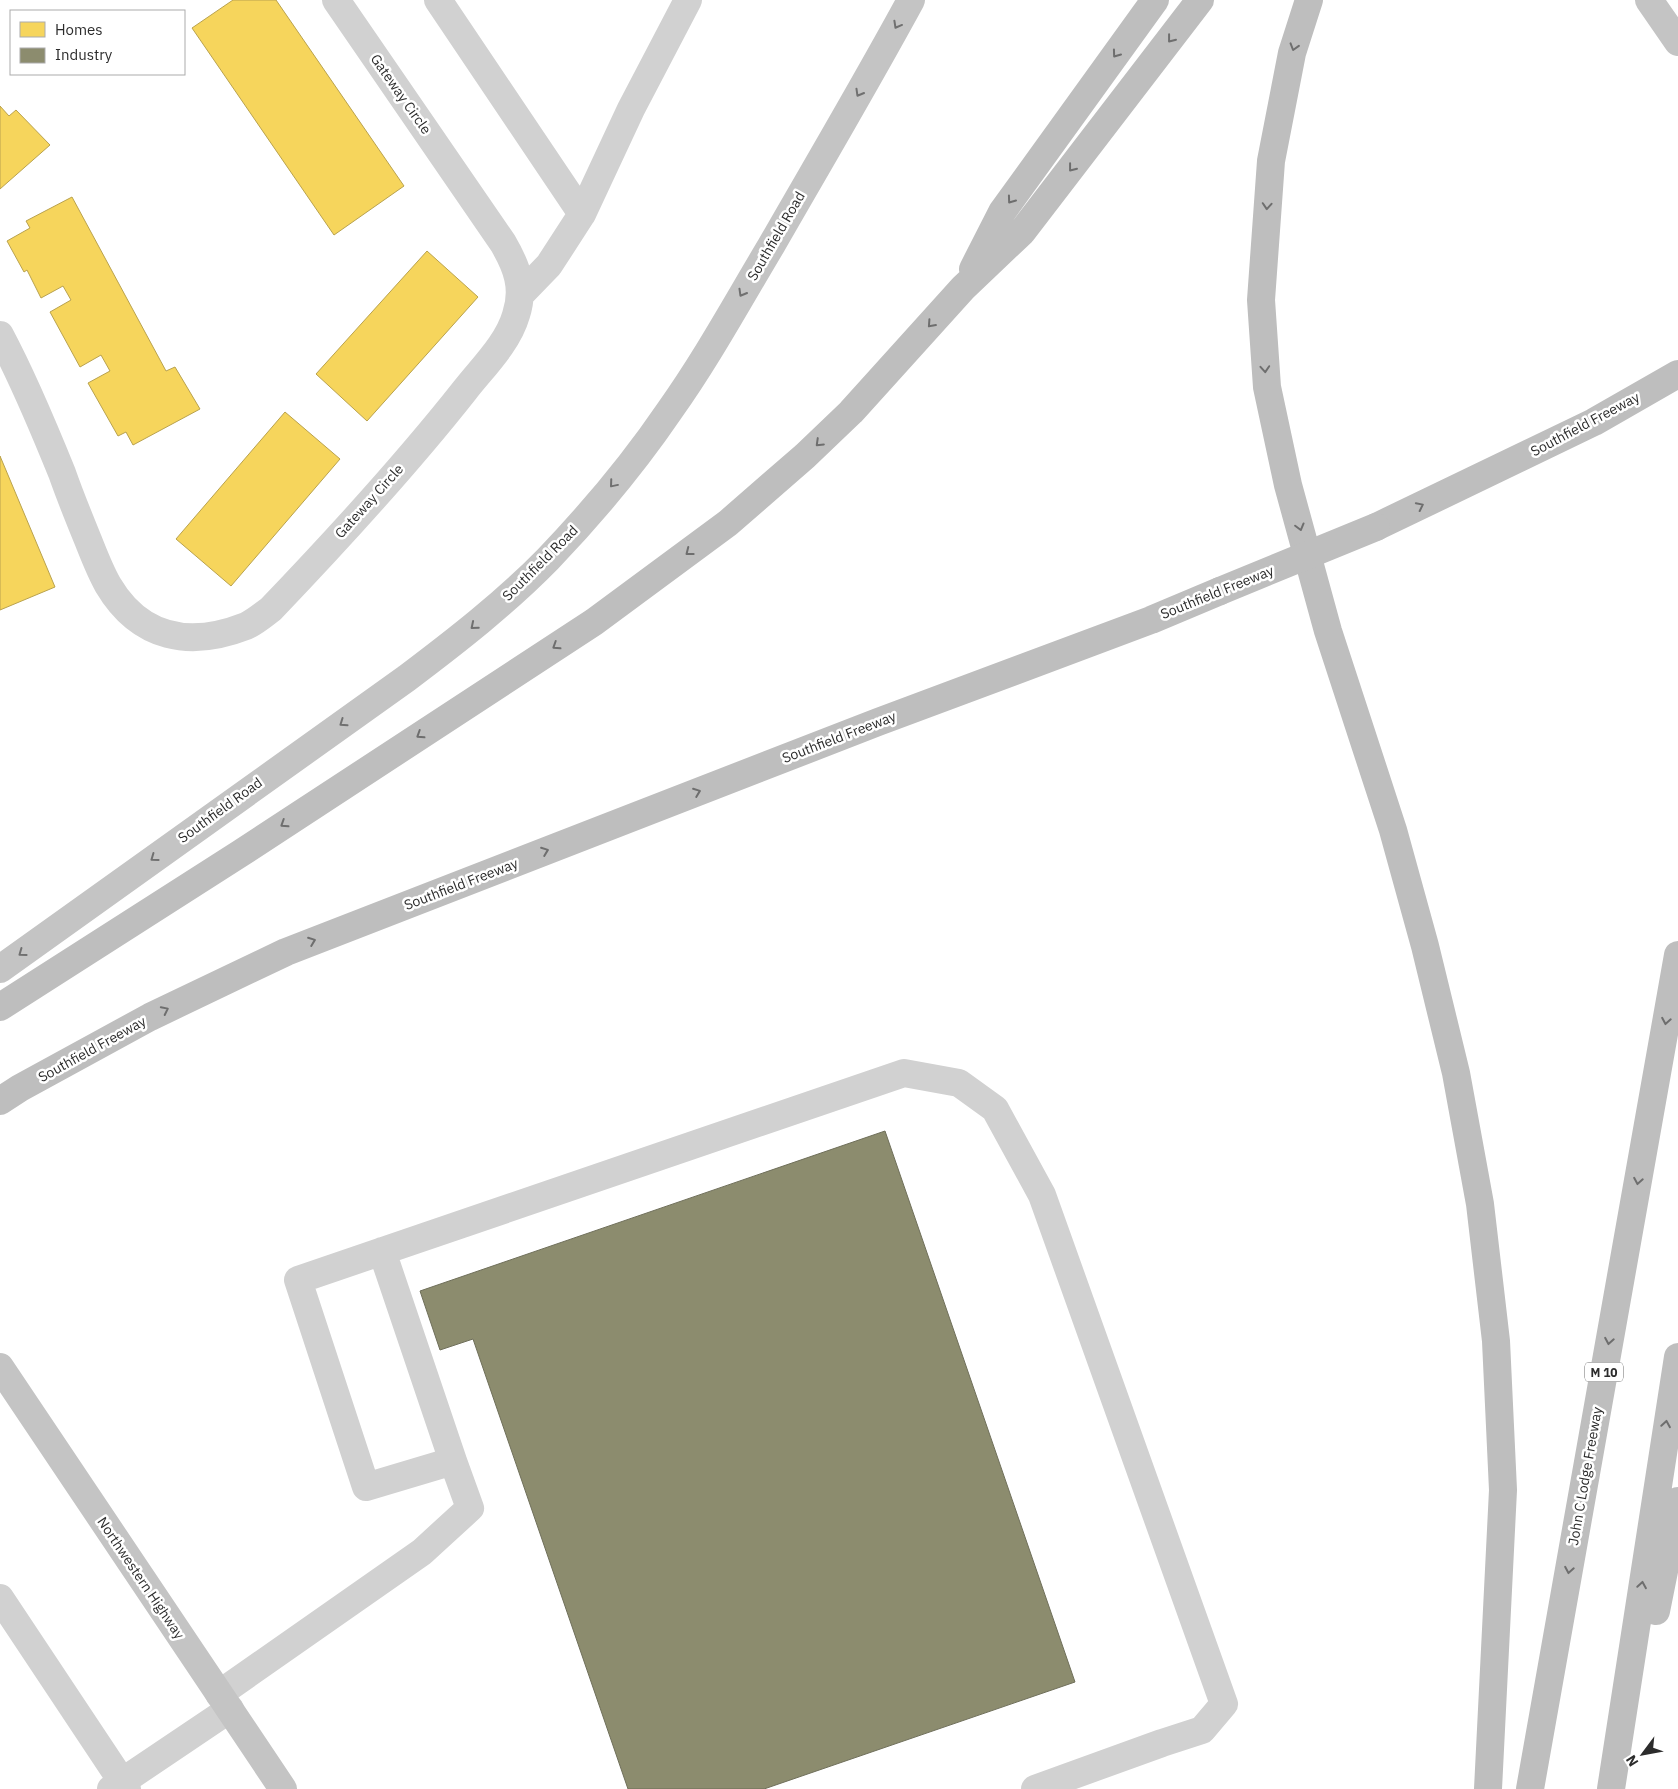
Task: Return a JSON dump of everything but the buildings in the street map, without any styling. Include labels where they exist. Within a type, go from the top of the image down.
[{"type":"highway","points":[[963,288],[1002,212],[1155,0]]},
{"type":"highway","points":[[0,1007],[594,622],[728,523],[805,456],[864,398],[963,288],[1022,232],[1200,0]]},
{"type":"highway","points":[[1308,0],[1292,52],[1270,161],[1260,300],[1267,387],[1288,485],[1328,631],[1393,830],[1425,946],[1456,1072],[1480,1204],[1496,1341],[1503,1490],[1488,1789]]},
{"type":"highway","name":"Southfield Freeway","points":[[0,1101],[20,1088],[150,1017],[286,952],[869,725],[1151,620],[1376,527],[1594,422],[1678,374]]},
{"type":"highway","name":"John C Lodge Freeway","points":[[1530,1789],[1678,955]]},
{"type":"highway","points":[[1611,1789],[1678,1356]]},
{"type":"highway","points":[[1619,1789],[1678,1501]]},
{"type":"main road","name":"Southfield Road","points":[[0,969],[407,678],[511,595],[548,559],[644,447],[672,409],[828,149],[911,0]]},
{"type":"main road","points":[[1649,0],[1678,42]]},
{"type":"main road","name":"Northwestern Highway","points":[[0,1367],[283,1789]]},
{"type":"street","name":"Gateway Circle","points":[[0,335],[41,421],[96,559],[108,585],[122,604],[139,620],[154,630],[190,638],[214,636],[248,625],[271,610],[436,426],[497,350],[510,330],[516,316],[520,295],[519,276],[513,260],[503,243],[336,0]]},
{"type":"street","points":[[438,0],[582,214]]},
{"type":"street","points":[[520,295],[549,265],[582,214],[679,5]]},
{"type":"street","points":[[453,1461],[366,1487],[298,1280],[904,1073],[959,1083],[995,1110],[1042,1196],[1224,1704],[1202,1730],[1035,1789]]},
{"type":"street","points":[[0,1598],[120,1787],[225,1701],[422,1552],[470,1508],[382,1251]]}]
